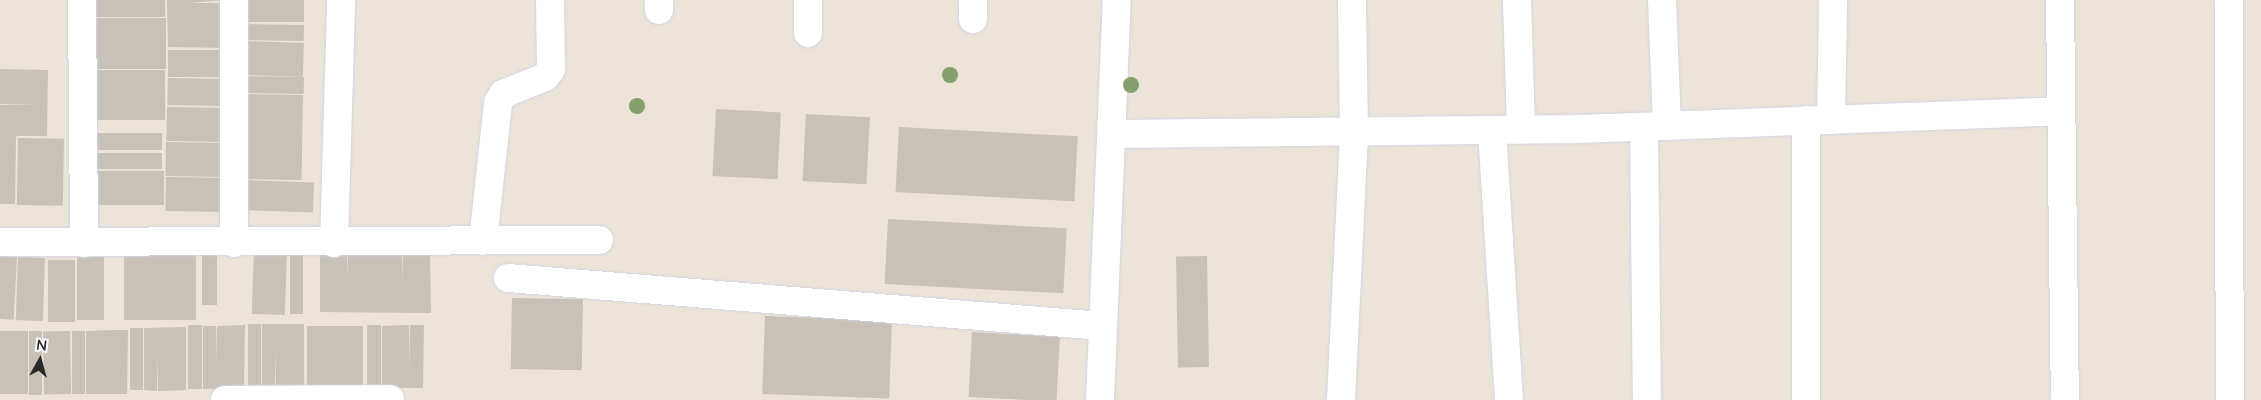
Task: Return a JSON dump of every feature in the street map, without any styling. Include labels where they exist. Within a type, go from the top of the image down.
[{"type":"street","points":[[82,0],[84,244]]},
{"type":"street","points":[[234,0],[234,243]]},
{"type":"street","points":[[334,243],[342,0]]},
{"type":"street","points":[[483,241],[498,103],[504,94],[545,78],[551,69],[550,0]]},
{"type":"street","points":[[808,0],[808,34]]},
{"type":"street","points":[[1100,400],[1102,326],[1113,134],[1117,0]]},
{"type":"street","points":[[1341,400],[1354,131],[1352,0]]},
{"type":"street","points":[[1517,0],[1521,129]]},
{"type":"street","points":[[1647,400],[1662,0]]},
{"type":"street","points":[[1806,400],[1818,120],[1833,0]]},
{"type":"street","points":[[2060,0],[2065,400]]},
{"type":"street","points":[[2229,0],[2230,400]]},
{"type":"street","points":[[1113,134],[1492,130],[2061,112]]},
{"type":"street","points":[[1492,130],[1509,400]]},
{"type":"street","points":[[0,242],[84,244],[599,240]]},
{"type":"street","points":[[508,278],[1102,326]]},
{"type":"street","points":[[225,400],[390,399]]},
{"type":"building","points":[[92,0],[165,0],[165,17],[92,17]]},
{"type":"building","points":[[167,0],[227,0],[189,3],[227,3],[227,48],[168,47]]},
{"type":"building","points":[[244,0],[304,0],[304,22],[244,22]]},
{"type":"building","points":[[92,18],[166,18],[166,69],[92,69]]},
{"type":"building","points":[[244,24],[304,25],[304,41],[244,40]]},
{"type":"building","points":[[244,41],[304,43],[303,77],[243,75]]},
{"type":"building","points":[[168,50],[227,50],[227,77],[168,77]]},
{"type":"building","points":[[0,69],[48,70],[47,136],[16,136],[15,204],[0,204],[0,105],[39,105],[0,104]]},
{"type":"building","points":[[91,70],[165,70],[165,120],[91,120]]},
{"type":"building","points":[[244,76],[304,77],[304,94],[244,93]]},
{"type":"building","points":[[168,78],[228,79],[228,106],[168,105]]},
{"type":"building","points":[[243,94],[303,95],[302,180],[242,179]]},
{"type":"building","points":[[167,107],[227,108],[226,142],[166,141]]},
{"type":"building","points":[[716,109],[781,112],[777,179],[712,176]]},
{"type":"building","points":[[806,114],[870,117],[866,184],[802,181]]},
{"type":"building","points":[[899,127],[1078,136],[1074,201],[896,192]]},
{"type":"building","points":[[89,133],[162,133],[162,150],[89,150]]},
{"type":"building","points":[[18,138],[64,139],[63,206],[17,205]]},
{"type":"building","points":[[166,142],[226,143],[225,177],[165,176]]},
{"type":"building","points":[[88,153],[162,153],[162,169],[88,169]]},
{"type":"building","points":[[91,171],[164,171],[164,205],[91,205]]},
{"type":"building","points":[[166,177],[227,178],[226,212],[165,211]]},
{"type":"building","points":[[243,180],[314,182],[313,212],[242,210]]},
{"type":"building","points":[[888,219],[1067,228],[1063,293],[885,284]]},
{"type":"building","points":[[124,250],[196,250],[196,320],[124,320]]},
{"type":"building","points":[[254,250],[287,251],[285,315],[252,314]]},
{"type":"building","points":[[320,250],[347,250],[347,278],[348,250],[402,250],[403,283],[403,250],[430,250],[431,313],[320,312]]},
{"type":"building","points":[[290,252],[303,252],[303,314],[290,314]]},
{"type":"building","points":[[202,255],[217,255],[217,305],[202,305]]},
{"type":"building","points":[[0,256],[17,257],[14,320],[0,319]]},
{"type":"building","points":[[1207,256],[1209,367],[1178,368],[1176,257]]},
{"type":"building","points":[[18,257],[45,258],[43,321],[16,320]]},
{"type":"building","points":[[77,257],[104,257],[104,320],[77,320]]},
{"type":"building","points":[[48,260],[75,260],[75,322],[48,322]]},
{"type":"building","points":[[512,298],[583,299],[582,370],[511,369]]},
{"type":"building","points":[[765,316],[892,320],[889,398],[762,394]]},
{"type":"building","points":[[248,324],[261,324],[261,387],[248,387]]},
{"type":"building","points":[[262,324],[304,324],[304,387],[276,387],[275,350],[275,388],[262,388]]},
{"type":"building","points":[[188,325],[202,325],[202,389],[188,389]]},
{"type":"building","points":[[245,325],[244,388],[203,389],[203,326],[216,326],[217,363],[217,326]]},
{"type":"building","points":[[367,325],[381,325],[381,388],[367,388]]},
{"type":"building","points":[[409,325],[410,372],[410,325],[424,325],[423,388],[382,388],[382,326]]},
{"type":"building","points":[[307,326],[321,326],[321,389],[307,389]]},
{"type":"building","points":[[321,326],[363,326],[363,389],[321,389]]},
{"type":"building","points":[[186,327],[186,390],[158,391],[157,353],[157,391],[144,390],[144,328]]},
{"type":"building","points":[[130,328],[143,328],[143,390],[130,390]]},
{"type":"building","points":[[128,330],[127,394],[86,394],[86,331]]},
{"type":"building","points":[[0,331],[28,331],[28,394],[0,394]]},
{"type":"building","points":[[0,331],[28,331],[28,394],[0,394]]},
{"type":"building","points":[[43,331],[70,331],[71,394],[44,394]]},
{"type":"building","points":[[72,331],[85,331],[85,394],[72,394]]},
{"type":"building","points":[[972,332],[1060,337],[1057,400],[969,397]]}]
